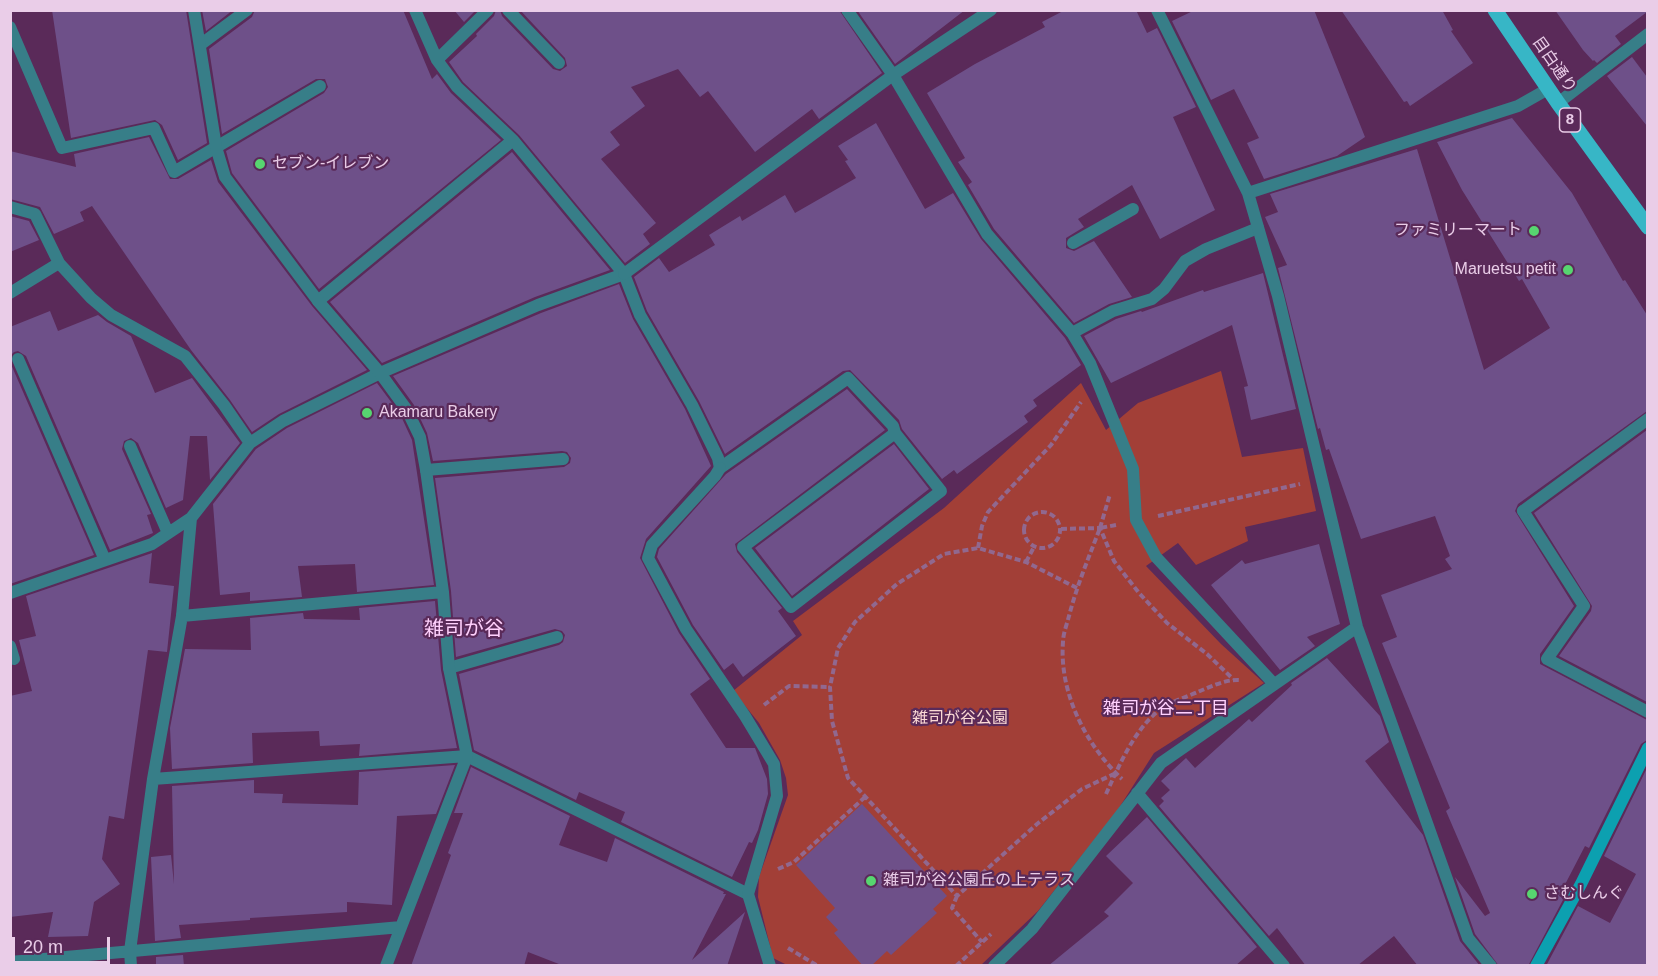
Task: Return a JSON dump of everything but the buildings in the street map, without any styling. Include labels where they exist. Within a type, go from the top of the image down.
[{"type":"main road","name":"目白通り","points":[[1495,10],[1548,89],[1647,227]]},
{"type":"street","points":[[194,10],[216,147],[225,177],[318,301],[380,374],[407,410],[420,437],[443,592],[449,668],[468,756],[387,966]]},
{"type":"street","points":[[200,45],[248,10]]},
{"type":"street","points":[[416,10],[437,60],[457,87],[513,140],[624,274],[640,315],[692,405],[718,458],[720,468]]},
{"type":"street","points":[[437,60],[488,10]]},
{"type":"street","points":[[508,10],[559,63]]},
{"type":"street","points":[[847,10],[893,75],[987,234],[1072,333],[1090,363],[1133,469],[1136,520],[1156,557],[1274,684]]},
{"type":"street","points":[[10,593],[152,544],[190,518],[249,443],[283,421],[380,374],[538,305],[624,274],[893,75],[991,10]]},
{"type":"street","points":[[1157,10],[1248,193],[1278,296],[1357,627],[1468,938],[1491,966]]},
{"type":"street","points":[[10,27],[62,148],[154,128],[174,172],[320,86]]},
{"type":"street","points":[[1558,103],[1647,34]]},
{"type":"street","points":[[1248,193],[1518,106],[1548,89]]},
{"type":"street","points":[[318,301],[513,140]]},
{"type":"street","points":[[10,207],[35,214],[59,263],[91,298],[111,315],[185,356],[224,405],[249,443]]},
{"type":"street","points":[[1073,243],[1133,209]]},
{"type":"street","points":[[1072,333],[1113,311],[1152,299],[1164,289],[1185,261],[1206,249],[1258,228]]},
{"type":"street","points":[[10,292],[59,263]]},
{"type":"street","points":[[18,359],[105,560]]},
{"type":"street","points":[[771,966],[748,894],[777,796],[774,764],[745,716],[686,629],[648,558],[652,545],[720,468],[848,378],[893,426],[895,433],[941,491],[791,608],[743,547],[895,433]]},
{"type":"street","points":[[1647,419],[1523,511],[1584,606],[1547,658],[1647,712]]},
{"type":"street","points":[[130,446],[168,533]]},
{"type":"street","points":[[426,470],[563,459]]},
{"type":"street","points":[[131,966],[130,951],[153,779],[182,616],[190,518]]},
{"type":"street","points":[[182,616],[443,592]]},
{"type":"street","points":[[996,963],[1032,929],[1161,763],[1357,627]]},
{"type":"street","points":[[449,668],[557,637]]},
{"type":"street","points":[[10,646],[14,659]]},
{"type":"street","points":[[1536,966],[1581,884],[1647,748]]},
{"type":"street","points":[[153,779],[468,756],[748,894]]},
{"type":"street","points":[[1137,793],[1284,966]]},
{"type":"street","points":[[10,962],[401,927]]},
{"type":"path","points":[[978,548],[982,526],[988,512],[1051,445],[1082,402],[1088,412]]},
{"type":"path","points":[[1150,517],[1321,479]]},
{"type":"path","points":[[1110,494],[1100,528],[1077,588],[1062,641],[1064,678],[1080,724],[1092,743],[1116,773],[1137,793]]},
{"type":"path","points":[[1041,512],[1050,514],[1058,520],[1060,529],[1059,538],[1053,545],[1044,549],[1034,547],[1027,540],[1024,531],[1026,522],[1032,515],[1041,512]]},
{"type":"path","points":[[1060,529],[1100,528],[1136,520]]},
{"type":"path","points":[[1100,528],[1114,561],[1139,593],[1167,623],[1207,654],[1233,680]]},
{"type":"path","points":[[1026,562],[1034,547]]},
{"type":"path","points":[[957,896],[848,778],[832,721],[830,687],[838,648],[855,622],[897,584],[944,554],[978,548],[1026,562],[1077,588]]},
{"type":"path","points":[[996,963],[952,908],[957,896],[1037,824],[1082,789],[1116,773],[1132,743],[1160,710],[1210,687],[1233,680],[1274,684]]},
{"type":"path","points":[[766,703],[789,686],[830,687]]},
{"type":"path","points":[[772,871],[794,862],[865,797]]},
{"type":"path","points":[[781,943],[818,966]]},
{"type":"green space","name":"雑司が谷公園","points":[[1221,371],[1242,457],[1303,448],[1316,511],[1245,527],[1248,541],[1196,565],[1178,543],[1146,566],[1221,644],[1264,683],[1154,753],[1117,811],[1038,911],[981,965],[789,966],[773,958],[758,897],[759,877],[788,795],[786,778],[780,760],[759,723],[733,691],[802,635],[793,621],[944,508],[1081,383],[1106,430],[1138,403]]},
{"type":"place","name":"セブン-イレブン","points":[[260,164]]},
{"type":"place","name":"ファミリーマート","points":[[1534,231]]},
{"type":"place","name":"Maruetsu petit","points":[[1568,270]]},
{"type":"place","name":"Akamaru Bakery","points":[[367,413]]},
{"type":"place","name":"雑司が谷公園丘の上テラス","points":[[871,881]]},
{"type":"place","name":"さむしんぐ","points":[[1532,894]]},
{"type":"district","name":"雑司が谷","points":[[464,629]]},
{"type":"district","name":"雑司が谷二丁目","points":[[1166,709]]}]
